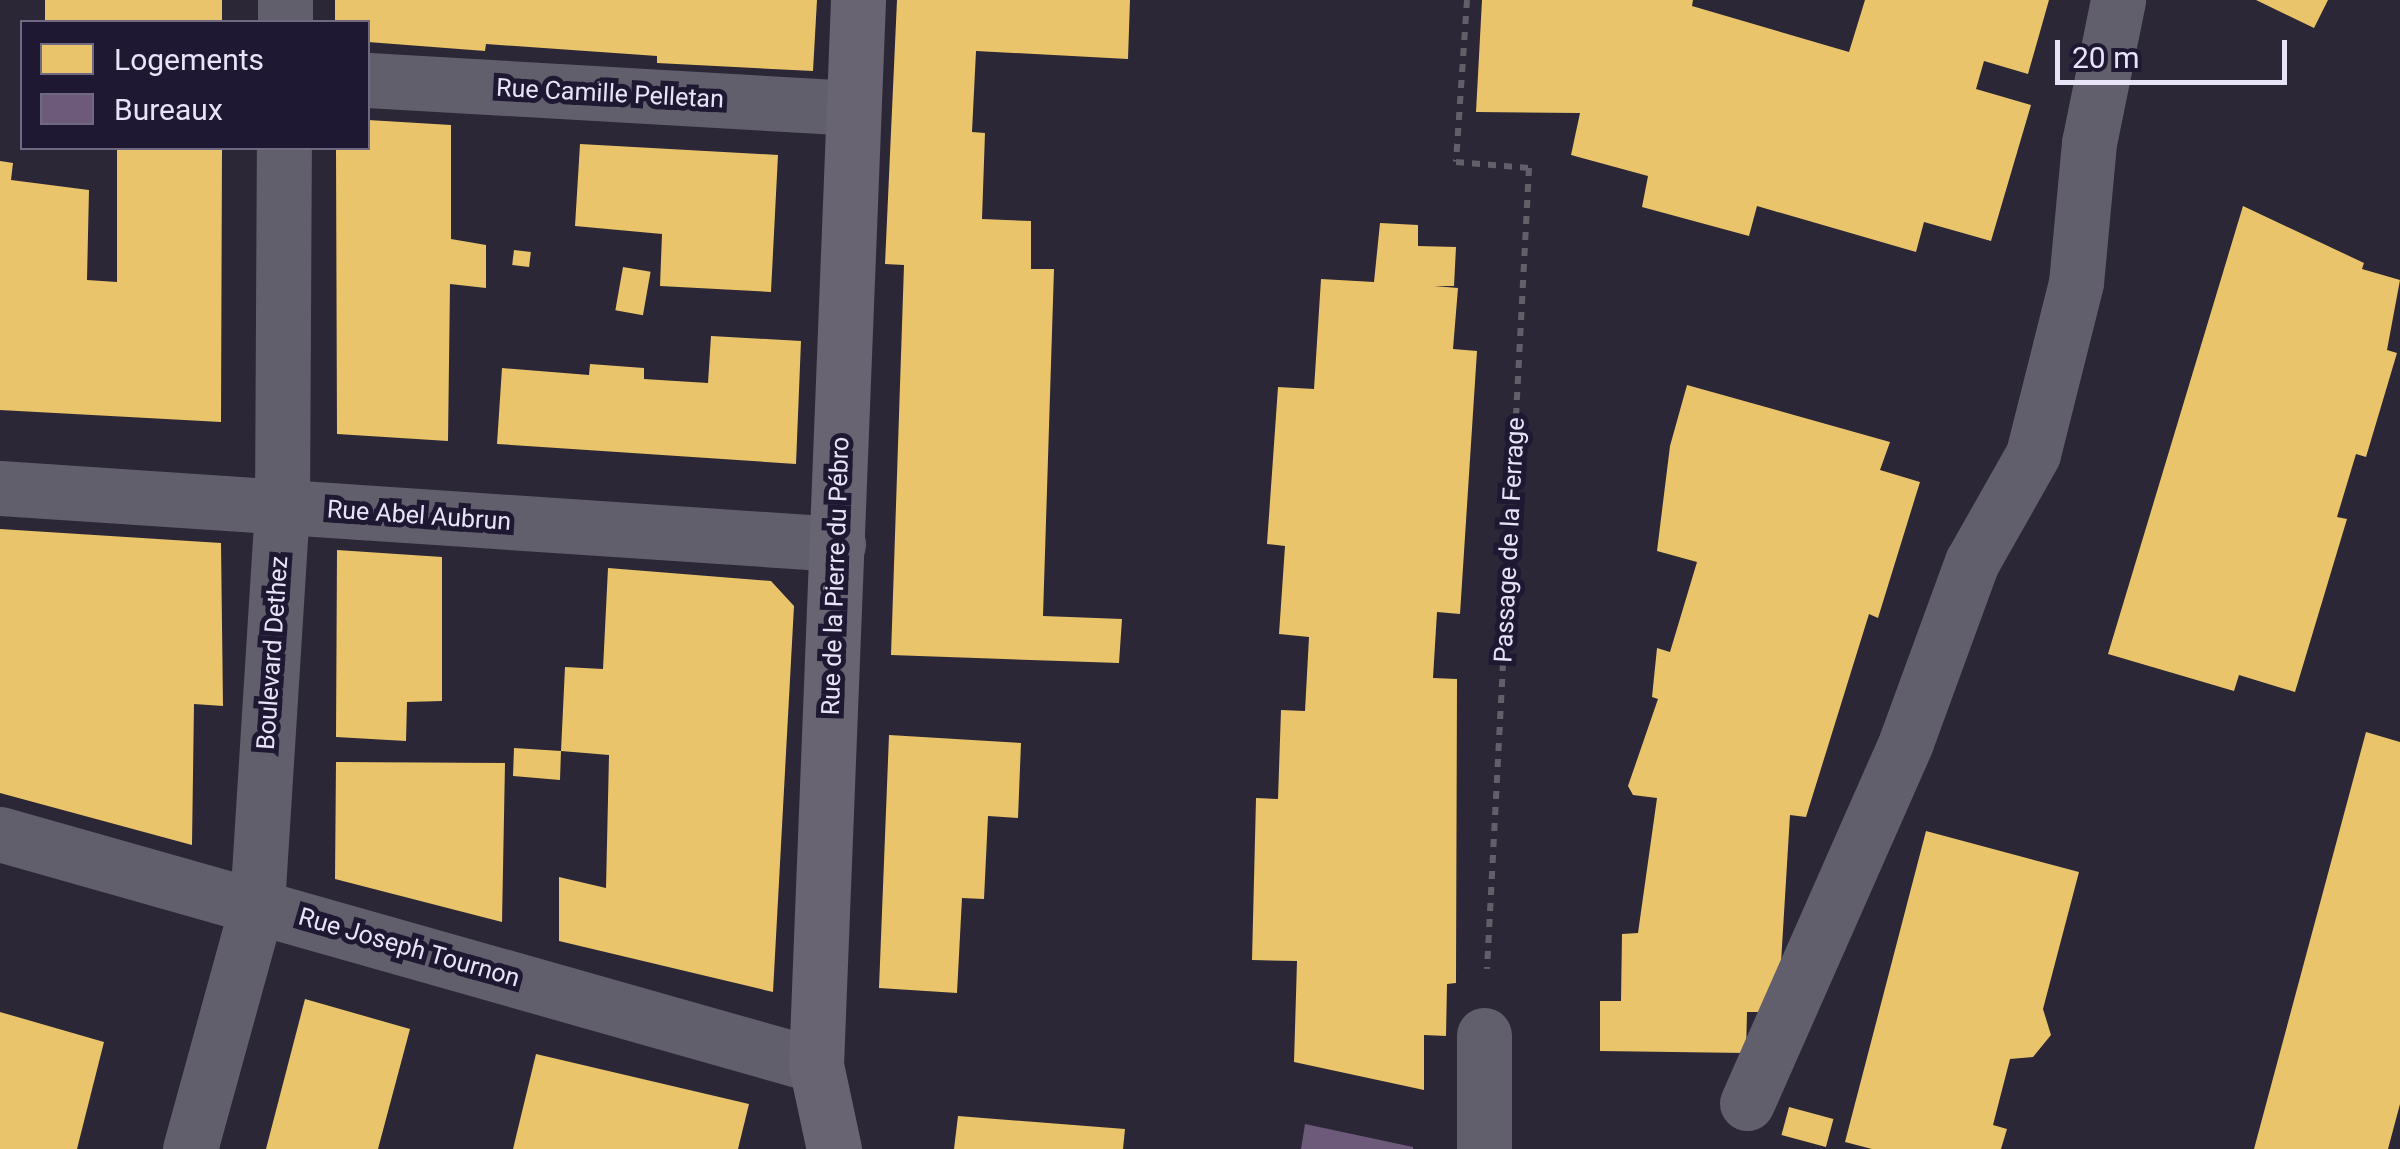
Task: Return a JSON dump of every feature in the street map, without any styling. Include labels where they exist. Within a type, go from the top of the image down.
[{"type":"street","name":"Rue de la Pierre du Pébro","points":[[834,1149],[816,1065],[858,0]]},
{"type":"street","points":[[1747,1102],[1906,742],[1972,562],[2032,454],[2076,283],[2089,143],[2118,0]]},
{"type":"street","name":"Rue Camille Pelletan","points":[[370,80],[852,108]]},
{"type":"street","name":"Boulevard Dethez","points":[[190,1149],[258,904],[282,508],[284,150]]},
{"type":"street","name":"Rue Abel Aubrun","points":[[0,488],[838,544]]},
{"type":"street","name":"Rue Joseph Tournon","points":[[0,834],[816,1065]]},
{"type":"street","points":[[1484,1035],[1484,1149]]},
{"type":"path","name":"Passage de la Ferrage","points":[[1467,0],[1456,162],[1529,168],[1484,1035]]},
{"type":"building: Logements","points":[[45,0],[222,0],[222,20],[45,20]]},
{"type":"building: Logements","points":[[335,0],[817,0],[813,71],[657,63],[657,56],[486,44],[485,51],[370,42],[370,20],[335,20]]},
{"type":"building: Logements","points":[[897,0],[1130,0],[1128,59],[976,51],[972,132],[985,133],[982,219],[1031,221],[1031,269],[1054,269],[1043,616],[1122,619],[1119,663],[891,655],[904,265],[885,264]]},
{"type":"building: Logements","points":[[1482,0],[1693,0],[1692,6],[1849,52],[1865,0],[2049,0],[2028,74],[1984,61],[1976,89],[2031,105],[1991,241],[1924,222],[1916,252],[1757,206],[1749,236],[1642,207],[1648,176],[1571,155],[1580,113],[1476,112]]},
{"type":"building: Logements","points":[[2256,0],[2328,0],[2314,28]]},
{"type":"building: Logements","points":[[370,120],[451,125],[451,239],[486,245],[486,288],[450,284],[448,441],[337,434],[336,150],[370,150]]},
{"type":"building: Logements","points":[[580,144],[778,155],[771,292],[660,286],[662,234],[575,226]]},
{"type":"building: Logements","points":[[117,150],[222,150],[221,422],[0,410],[0,161],[13,163],[11,180],[89,190],[87,280],[117,282]]},
{"type":"building: Logements","points":[[2243,206],[2364,263],[2362,269],[2400,280],[2387,350],[2397,353],[2366,457],[2356,454],[2337,517],[2347,519],[2295,692],[2239,675],[2234,691],[2108,654]]},
{"type":"building: Logements","points":[[1380,223],[1418,225],[1418,246],[1456,247],[1454,286],[1434,286],[1458,288],[1453,349],[1477,351],[1460,614],[1437,612],[1433,678],[1457,679],[1456,983],[1447,984],[1446,1036],[1424,1035],[1424,1090],[1294,1062],[1297,961],[1252,960],[1256,798],[1278,799],[1281,710],[1305,711],[1309,637],[1279,634],[1285,546],[1267,544],[1278,387],[1314,389],[1321,279],[1374,282]]},
{"type":"building: Logements","points":[[514,250],[531,252],[529,267],[512,265]]},
{"type":"building: Logements","points":[[623,267],[651,272],[643,315],[615,310]]},
{"type":"building: Logements","points":[[711,336],[801,341],[796,464],[497,444],[502,368],[589,375],[590,364],[644,368],[644,379],[708,383]]},
{"type":"building: Logements","points":[[1687,385],[1890,442],[1880,470],[1920,482],[1878,618],[1869,614],[1806,817],[1790,815],[1778,1012],[1747,1012],[1746,1053],[1600,1051],[1600,1001],[1621,1001],[1622,934],[1638,933],[1657,798],[1633,795],[1628,786],[1658,699],[1652,697],[1657,648],[1670,652],[1697,562],[1657,551],[1670,446]]},
{"type":"building: Logements","points":[[0,529],[221,543],[223,706],[194,704],[192,845],[0,793]]},
{"type":"building: Logements","points":[[337,550],[442,557],[442,701],[407,702],[406,741],[336,737]]},
{"type":"building: Logements","points":[[608,568],[771,581],[794,606],[773,992],[559,941],[559,877],[606,888],[609,755],[561,751],[565,667],[603,669]]},
{"type":"building: Logements","points":[[2366,732],[2400,742],[2400,1104],[2388,1149],[2254,1149]]},
{"type":"building: Logements","points":[[889,735],[1021,743],[1018,818],[988,816],[984,899],[962,898],[957,993],[879,988]]},
{"type":"building: Logements","points":[[514,748],[561,751],[560,780],[513,776]]},
{"type":"building: Logements","points":[[336,762],[505,763],[502,922],[335,879]]},
{"type":"building: Logements","points":[[1926,831],[2079,872],[2043,1009],[2051,1035],[2033,1057],[2010,1059],[1993,1125],[2007,1129],[2001,1149],[1872,1149],[1845,1142]]},
{"type":"building: Logements","points":[[305,999],[410,1029],[378,1149],[266,1149]]},
{"type":"building: Logements","points":[[0,1012],[104,1042],[77,1149],[0,1149]]},
{"type":"building: Logements","points":[[536,1054],[749,1104],[738,1149],[513,1149]]},
{"type":"building: Logements","points":[[1789,1107],[1833,1119],[1826,1147],[1781,1135]]},
{"type":"building: Logements","points":[[958,1116],[1125,1129],[1123,1149],[954,1149]]},
{"type":"building: Bureaux","points":[[1305,1124],[1413,1147],[1413,1149],[1301,1149]]}]
